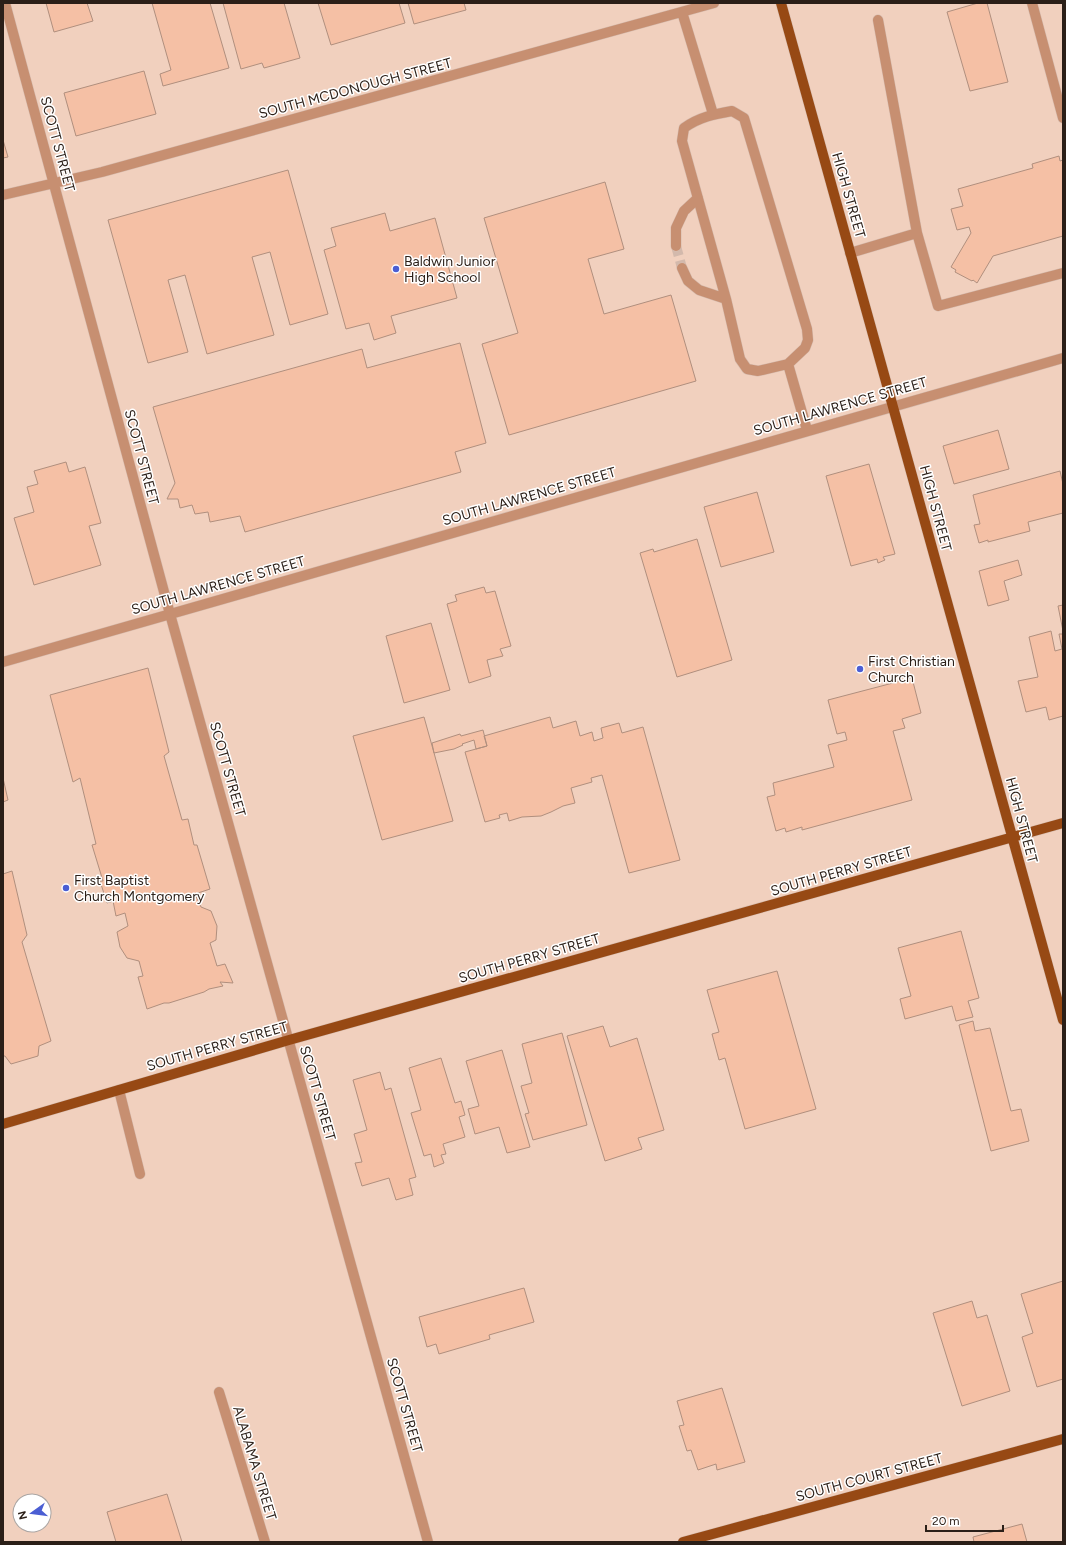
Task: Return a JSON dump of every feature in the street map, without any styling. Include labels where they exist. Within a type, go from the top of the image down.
[{"type":"main road","name":"HIGH STREET","points":[[781,3],[1063,1020]]},
{"type":"main road","name":"SOUTH PERRY STREET","points":[[3,1124],[289,1040],[1063,823]]},
{"type":"main road","name":"SOUTH COURT STREET","points":[[683,1542],[1063,1439]]},
{"type":"street","name":"SCOTT STREET","points":[[5,3],[170,614],[428,1542]]},
{"type":"street","name":"SOUTH MCDONOUGH STREET","points":[[3,196],[102,172],[714,3]]},
{"type":"street","points":[[1032,3],[1063,118]]},
{"type":"street","points":[[682,12],[713,114]]},
{"type":"street","points":[[878,20],[917,233],[938,306],[1063,273]]},
{"type":"street","points":[[732,111],[744,118],[807,329],[808,340],[805,348],[788,364],[758,371],[747,369],[740,359],[726,299],[682,141],[684,128],[693,122],[713,114],[732,111]]},
{"type":"street","points":[[676,246],[676,228],[684,211],[698,198]]},
{"type":"street","points":[[850,253],[917,233]]},
{"type":"street","points":[[682,268],[688,281],[698,290],[726,299]]},
{"type":"street","name":"SOUTH LAWRENCE STREET","points":[[3,662],[807,430],[1063,358]]},
{"type":"street","points":[[788,364],[807,430]]},
{"type":"street","points":[[119,1090],[140,1174]]},
{"type":"street","name":"ALABAMA STREET","points":[[219,1392],[265,1542]]},
{"type":"shaded area","points":[[3,3],[1063,3],[1063,1542],[3,1542]]},
{"type":"building","points":[[46,3],[87,3],[93,21],[54,32]]},
{"type":"building","points":[[152,3],[210,3],[229,68],[163,86],[160,74],[171,70]]},
{"type":"building","points":[[223,3],[284,3],[300,58],[264,68],[262,63],[241,69]]},
{"type":"building","points":[[318,3],[399,3],[405,23],[331,45]]},
{"type":"building","points":[[408,3],[464,3],[466,10],[414,24]]},
{"type":"building","points":[[978,3],[987,3],[1008,82],[970,91],[947,12]]},
{"type":"building","points":[[144,71],[156,114],[76,136],[64,93]]},
{"type":"building","points":[[3,140],[8,157],[3,158]]},
{"type":"building","points":[[1059,156],[1060,161],[1063,160],[1063,236],[993,256],[977,283],[955,272],[956,270],[951,267],[971,233],[969,227],[957,230],[951,209],[963,206],[958,189],[1033,168],[1032,164]]},
{"type":"building","points":[[288,170],[328,314],[290,325],[270,252],[252,257],[274,335],[207,354],[185,275],[168,280],[188,352],[148,363],[108,220]]},
{"type":"building","points":[[605,182],[624,249],[588,259],[604,314],[671,295],[696,381],[509,435],[482,344],[518,333],[484,218]]},
{"type":"building","points":[[385,213],[390,231],[435,218],[457,298],[391,316],[396,333],[374,340],[369,323],[346,329],[324,250],[336,246],[331,228]]},
{"type":"building","points":[[460,343],[486,443],[455,452],[461,472],[245,532],[240,516],[210,522],[208,512],[195,514],[192,505],[180,508],[178,499],[167,499],[175,483],[153,407],[362,349],[367,368]]},
{"type":"building","points":[[998,430],[1009,469],[954,484],[943,446]]},
{"type":"building","points":[[66,462],[69,472],[85,467],[101,523],[89,526],[101,565],[34,585],[14,518],[34,512],[27,487],[38,484],[34,471]]},
{"type":"building","points":[[869,464],[895,554],[883,557],[885,560],[878,563],[877,559],[851,566],[826,476]]},
{"type":"building","points":[[1060,471],[1063,484],[1063,513],[1028,522],[1030,531],[979,543],[974,525],[980,524],[973,495]]},
{"type":"building","points":[[757,492],[774,552],[721,567],[704,507]]},
{"type":"building","points":[[697,539],[732,660],[677,677],[640,553],[653,549],[654,552]]},
{"type":"building","points":[[1018,560],[1022,575],[1004,581],[1009,600],[988,606],[979,571]]},
{"type":"building","points":[[484,587],[486,593],[495,591],[511,646],[500,649],[503,656],[487,660],[491,676],[469,683],[447,604],[457,601],[455,595]]},
{"type":"building","points":[[1063,605],[1063,631],[1058,606]]},
{"type":"building","points":[[431,623],[450,690],[404,703],[386,636]]},
{"type":"building","points":[[1051,631],[1055,651],[1062,649],[1059,634],[1063,634],[1063,716],[1049,720],[1046,707],[1026,712],[1018,681],[1038,677],[1029,637]]},
{"type":"building","points":[[148,668],[169,752],[164,756],[182,820],[188,819],[194,845],[197,845],[210,889],[195,894],[201,907],[211,911],[217,926],[216,940],[210,943],[217,966],[225,964],[233,983],[220,982],[223,986],[147,1009],[138,977],[143,976],[139,961],[127,958],[120,947],[117,932],[128,926],[125,913],[116,916],[113,901],[107,903],[100,881],[103,881],[92,845],[96,844],[80,778],[73,782],[50,695]]},
{"type":"building","points":[[912,678],[921,713],[902,719],[905,728],[893,731],[912,800],[802,830],[802,827],[786,832],[785,828],[776,831],[767,797],[775,795],[773,783],[834,767],[828,745],[847,740],[845,732],[837,734],[828,700]]},
{"type":"building","points":[[424,717],[453,821],[382,840],[353,736]]},
{"type":"building","points":[[550,717],[553,728],[576,721],[580,736],[592,732],[594,741],[603,738],[601,728],[619,723],[622,733],[643,727],[680,860],[629,873],[602,775],[591,778],[592,782],[571,788],[575,803],[563,806],[541,816],[522,817],[509,821],[507,813],[499,815],[500,818],[485,822],[465,752],[487,746],[484,736]]},
{"type":"building","points":[[483,730],[487,746],[476,749],[474,740],[462,744],[463,745],[454,749],[434,753],[432,743],[460,734],[461,736]]},
{"type":"building","points":[[3,778],[8,800],[3,802]]},
{"type":"building","points":[[12,871],[27,935],[22,942],[51,1041],[39,1046],[38,1056],[11,1064],[5,1056],[3,1056],[3,874]]},
{"type":"building","points":[[961,931],[979,998],[968,1001],[973,1017],[956,1021],[952,1006],[905,1019],[900,999],[911,996],[898,948]]},
{"type":"building","points":[[777,971],[816,1109],[745,1129],[725,1058],[719,1060],[712,1034],[719,1032],[707,990]]},
{"type":"building","points":[[973,1021],[975,1031],[990,1028],[1011,1111],[1021,1109],[1029,1141],[991,1151],[959,1025]]},
{"type":"building","points":[[603,1026],[610,1047],[637,1038],[664,1130],[638,1138],[642,1149],[605,1161],[567,1036]]},
{"type":"building","points":[[562,1033],[587,1125],[533,1140],[525,1114],[529,1113],[521,1086],[532,1083],[522,1044]]},
{"type":"building","points":[[502,1050],[530,1147],[507,1153],[499,1127],[475,1134],[468,1109],[479,1106],[466,1061]]},
{"type":"building","points":[[441,1058],[455,1103],[461,1101],[465,1115],[459,1117],[465,1137],[443,1144],[446,1154],[441,1155],[444,1163],[434,1167],[431,1154],[424,1156],[411,1113],[421,1110],[409,1068]]},
{"type":"building","points":[[380,1072],[385,1090],[391,1088],[416,1177],[409,1179],[413,1195],[396,1200],[389,1178],[362,1186],[355,1163],[362,1162],[354,1134],[367,1130],[353,1080]]},
{"type":"building","points":[[1063,1281],[1063,1379],[1037,1387],[1022,1337],[1033,1333],[1021,1294]]},
{"type":"building","points":[[524,1288],[534,1322],[489,1335],[490,1339],[439,1354],[436,1344],[427,1347],[419,1317]]},
{"type":"building","points":[[972,1301],[977,1318],[987,1315],[1010,1391],[962,1406],[933,1313]]},
{"type":"building","points":[[722,1388],[745,1462],[717,1470],[716,1464],[698,1470],[691,1450],[687,1451],[679,1426],[684,1425],[677,1401]]},
{"type":"building","points":[[167,1494],[182,1542],[116,1542],[107,1512]]},
{"type":"building","points":[[1022,1524],[1027,1542],[974,1542],[973,1537]]},
{"type":"tunnel","points":[[676,246],[682,268]]},
{"type":"place","name":"Baldwin Junior High School","points":[[396,269]]},
{"type":"place","name":"First Christian Church","points":[[860,669]]},
{"type":"place","name":"First Baptist Church Montgomery","points":[[66,888]]}]
